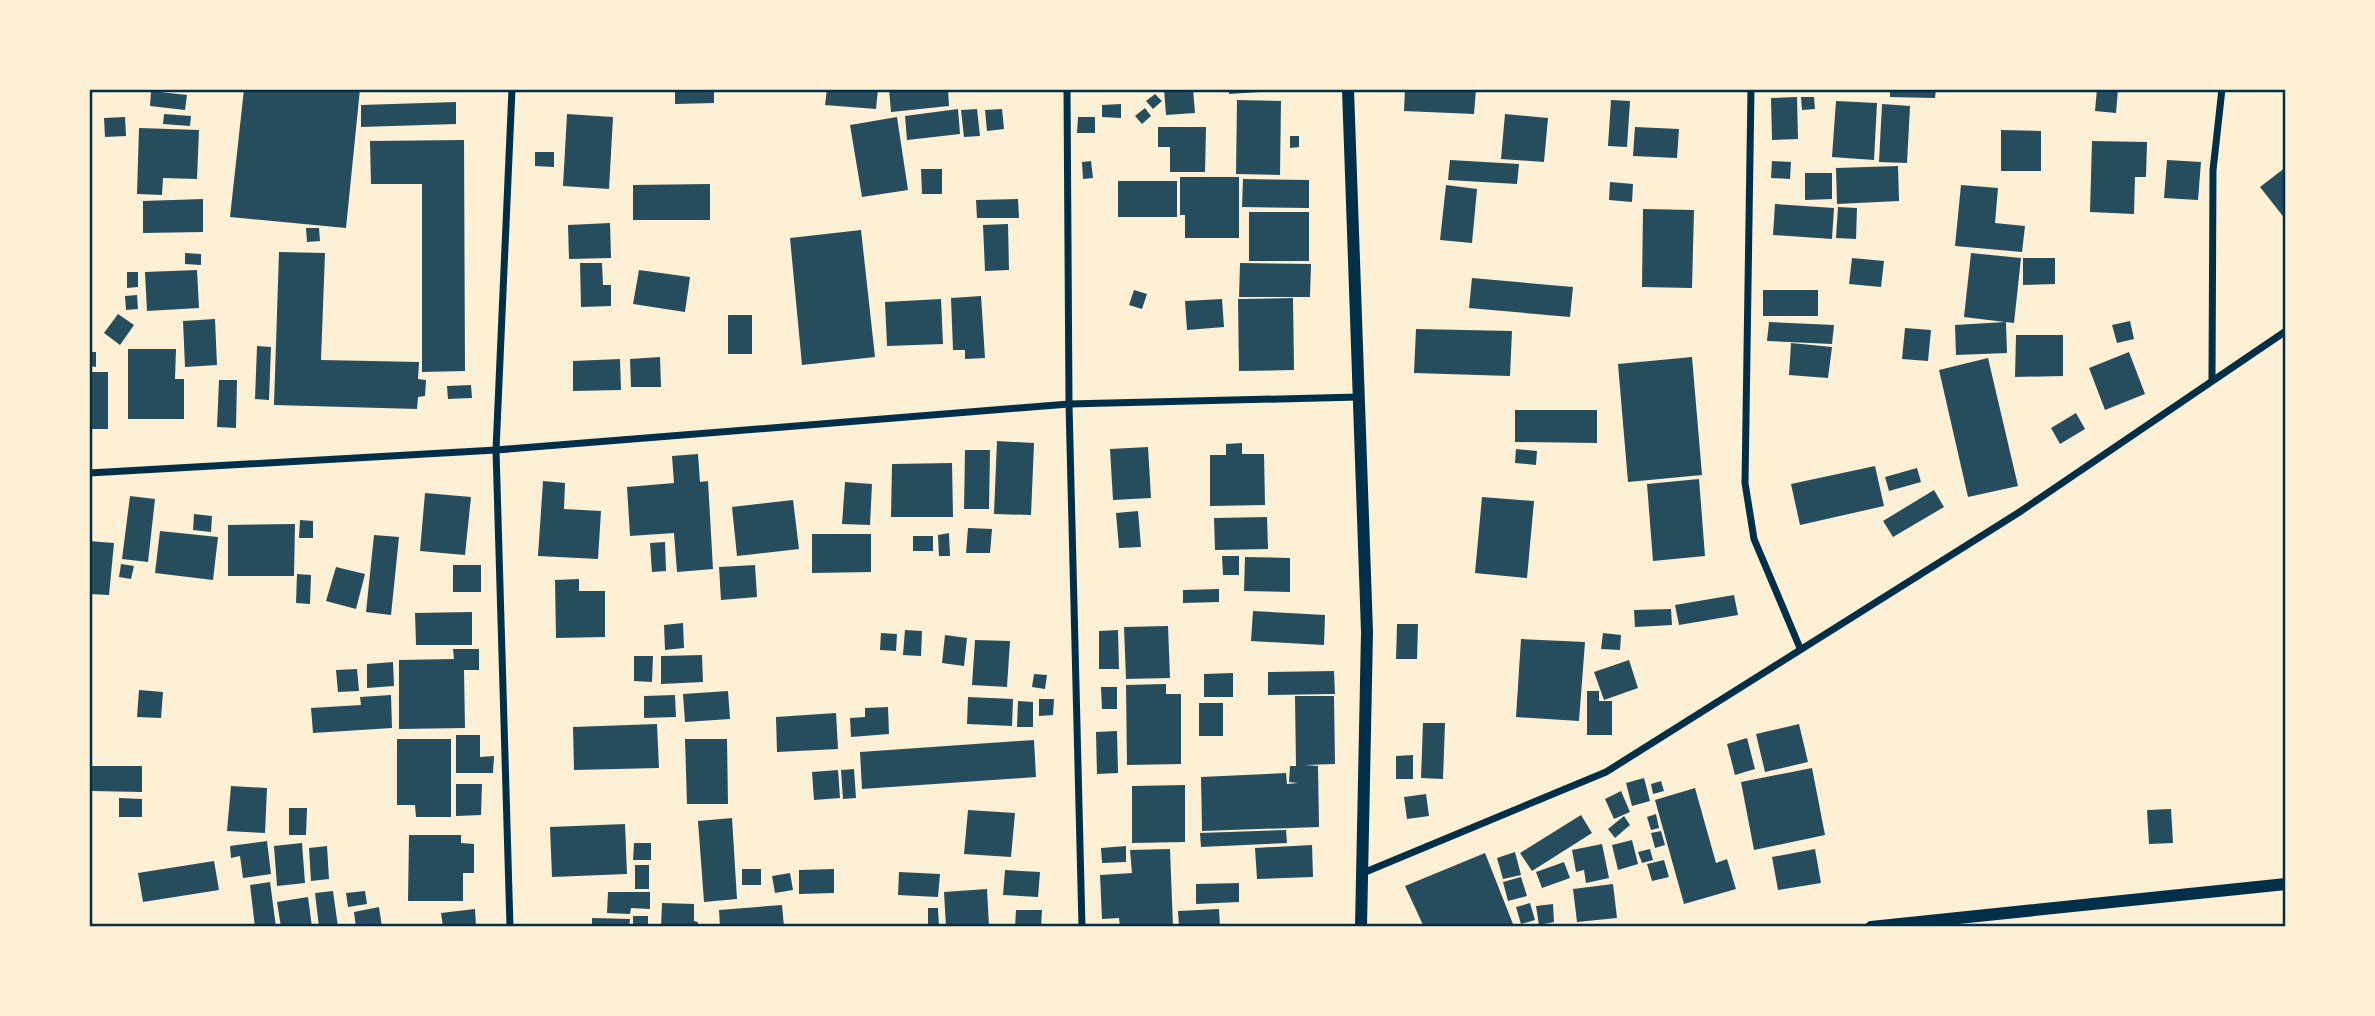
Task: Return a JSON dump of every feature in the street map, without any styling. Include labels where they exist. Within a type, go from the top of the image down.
[{"type":"street","points":[[510,927],[496,450],[512,89]]},
{"type":"street","points":[[1067,89],[1069,404],[1082,927]]},
{"type":"street","points":[[1348,89],[1367,632],[1361,927]]},
{"type":"street","points":[[1751,89],[1745,483],[1754,539],[1800,648]]},
{"type":"street","points":[[2212,379],[2213,170],[2222,89]]},
{"type":"street","points":[[1363,873],[1606,772],[2018,513],[2286,331]]},
{"type":"street","points":[[89,472],[496,450],[1069,404],[1358,397]]},
{"type":"street","points":[[1871,927],[2286,884]]},
{"type":"building","points":[[244,89],[360,89],[346,228],[230,217]]},
{"type":"building","points":[[675,89],[714,89],[714,103],[675,104]]},
{"type":"building","points":[[827,89],[878,89],[876,109],[825,105]]},
{"type":"building","points":[[889,89],[948,89],[949,106],[891,112]]},
{"type":"building","points":[[1164,89],[1193,89],[1195,113],[1166,115]]},
{"type":"building","points":[[1229,89],[1274,89],[1274,91],[1229,94]]},
{"type":"building","points":[[1405,89],[1476,89],[1474,114],[1404,111]]},
{"type":"building","points":[[1890,89],[1936,89],[1935,98],[1890,97]]},
{"type":"building","points":[[2097,89],[2118,89],[2116,113],[2095,111]]},
{"type":"building","points":[[151,91],[187,95],[185,110],[150,106]]},
{"type":"building","points":[[1155,94],[1162,101],[1153,109],[1146,101]]},
{"type":"building","points":[[1797,97],[1798,139],[1772,140],[1771,98]]},
{"type":"building","points":[[1801,97],[1814,97],[1815,109],[1802,110]]},
{"type":"building","points":[[1237,100],[1281,101],[1280,175],[1236,174]]},
{"type":"building","points":[[1611,100],[1630,101],[1627,147],[1608,146]]},
{"type":"building","points":[[1836,101],[1877,103],[1874,160],[1832,157]]},
{"type":"building","points":[[456,102],[456,124],[361,127],[361,105]]},
{"type":"building","points":[[1121,104],[1121,118],[1102,117],[1102,105]]},
{"type":"building","points":[[1882,104],[1910,106],[1907,163],[1879,162]]},
{"type":"building","points":[[1145,108],[1151,116],[1142,124],[1135,116]]},
{"type":"building","points":[[958,109],[960,134],[907,140],[905,116]]},
{"type":"building","points":[[977,109],[980,136],[964,137],[961,110]]},
{"type":"building","points":[[1002,109],[1004,129],[987,131],[985,110]]},
{"type":"building","points":[[164,114],[191,116],[190,126],[163,124]]},
{"type":"building","points":[[567,114],[613,117],[609,189],[563,186]]},
{"type":"building","points":[[1505,114],[1548,118],[1544,162],[1501,159]]},
{"type":"building","points":[[125,117],[126,136],[105,137],[104,118]]},
{"type":"building","points":[[897,117],[908,190],[862,197],[850,125]]},
{"type":"building","points":[[1078,117],[1095,117],[1095,133],[1077,133]]},
{"type":"building","points":[[1158,127],[1206,127],[1205,172],[1170,172],[1170,147],[1158,147]]},
{"type":"building","points":[[1635,127],[1679,129],[1677,158],[1633,156]]},
{"type":"building","points":[[139,128],[199,130],[197,179],[163,178],[162,195],[137,194]]},
{"type":"building","points":[[2001,130],[2041,131],[2041,171],[2001,171]]},
{"type":"building","points":[[1290,136],[1299,136],[1299,147],[1290,148]]},
{"type":"building","points":[[464,140],[465,371],[422,372],[422,184],[371,184],[370,141]]},
{"type":"building","points":[[2092,141],[2147,142],[2146,177],[2135,177],[2134,214],[2090,212]]},
{"type":"building","points":[[535,152],[554,152],[554,167],[535,166]]},
{"type":"building","points":[[1450,160],[1519,164],[1517,184],[1448,180]]},
{"type":"building","points":[[2167,160],[2201,162],[2198,200],[2164,198]]},
{"type":"building","points":[[1091,161],[1093,178],[1083,179],[1082,162]]},
{"type":"building","points":[[1772,161],[1791,162],[1790,179],[1771,178]]},
{"type":"building","points":[[1898,166],[1899,201],[1837,204],[1836,168]]},
{"type":"building","points":[[2286,167],[2286,220],[2260,187]]},
{"type":"building","points":[[921,169],[942,169],[942,194],[922,194]]},
{"type":"building","points":[[1805,173],[1832,173],[1832,199],[1805,200]]},
{"type":"building","points":[[1180,177],[1239,177],[1239,238],[1185,238],[1185,215],[1180,215]]},
{"type":"building","points":[[1243,179],[1309,180],[1309,208],[1242,207]]},
{"type":"building","points":[[1118,181],[1177,181],[1177,217],[1118,217]]},
{"type":"building","points":[[1610,182],[1633,184],[1632,202],[1609,200]]},
{"type":"building","points":[[710,184],[710,220],[633,220],[633,185]]},
{"type":"building","points":[[1446,185],[1477,189],[1472,243],[1440,240]]},
{"type":"building","points":[[1961,185],[1998,188],[1995,223],[2025,226],[2022,252],[1955,246]]},
{"type":"building","points":[[203,199],[203,232],[143,233],[143,201]]},
{"type":"building","points":[[1018,199],[1019,218],[977,218],[976,200]]},
{"type":"building","points":[[1775,204],[1834,208],[1832,239],[1773,235]]},
{"type":"building","points":[[1838,207],[1857,208],[1856,239],[1836,238]]},
{"type":"building","points":[[1643,209],[1694,210],[1692,288],[1642,287]]},
{"type":"building","points":[[1249,212],[1309,212],[1309,261],[1249,261]]},
{"type":"building","points":[[610,223],[611,258],[569,259],[568,225]]},
{"type":"building","points":[[1008,224],[1009,270],[985,271],[983,225]]},
{"type":"building","points":[[306,228],[319,228],[320,241],[307,242]]},
{"type":"building","points":[[861,230],[875,357],[802,365],[790,238]]},
{"type":"building","points":[[279,252],[325,253],[321,360],[419,362],[418,379],[426,380],[425,396],[418,397],[417,409],[274,405]]},
{"type":"building","points":[[185,253],[201,254],[201,265],[185,264]]},
{"type":"building","points":[[1971,253],[2021,258],[2014,323],[2006,322],[2007,353],[1956,355],[1955,325],[2005,322],[1964,317]]},
{"type":"building","points":[[1852,258],[1884,261],[1881,287],[1849,284]]},
{"type":"building","points":[[2023,258],[2055,258],[2055,284],[2023,285]]},
{"type":"building","points":[[580,263],[602,263],[603,285],[611,285],[611,306],[581,307]]},
{"type":"building","points":[[1240,263],[1311,264],[1310,297],[1239,297]]},
{"type":"building","points":[[197,270],[199,308],[147,311],[145,272]]},
{"type":"building","points":[[639,270],[690,277],[685,312],[633,304]]},
{"type":"building","points":[[127,272],[138,272],[138,287],[127,288]]},
{"type":"building","points":[[1472,278],[1573,287],[1570,317],[1469,308]]},
{"type":"building","points":[[1134,290],[1147,294],[1142,309],[1129,305]]},
{"type":"building","points":[[1763,290],[1818,290],[1818,316],[1763,316]]},
{"type":"building","points":[[137,295],[138,309],[126,310],[125,296]]},
{"type":"building","points":[[981,296],[985,358],[965,359],[965,350],[953,350],[951,298]]},
{"type":"building","points":[[1293,298],[1294,370],[1239,371],[1238,299]]},
{"type":"building","points":[[941,299],[943,344],[887,346],[885,302]]},
{"type":"building","points":[[1222,299],[1224,327],[1187,330],[1185,301]]},
{"type":"building","points":[[118,314],[134,325],[120,345],[104,333]]},
{"type":"building","points":[[728,315],[752,315],[752,354],[728,354]]},
{"type":"building","points":[[215,319],[217,365],[185,367],[183,321]]},
{"type":"building","points":[[2130,321],[2134,339],[2117,343],[2112,325]]},
{"type":"building","points":[[1769,322],[1834,325],[1832,344],[1767,341]]},
{"type":"building","points":[[1905,328],[1931,330],[1928,361],[1902,359]]},
{"type":"building","points":[[1416,329],[1512,331],[1510,376],[1414,373]]},
{"type":"building","points":[[2016,335],[2063,335],[2063,376],[2015,377]]},
{"type":"building","points":[[1791,343],[1832,347],[1828,378],[1789,375]]},
{"type":"building","points":[[257,346],[271,347],[269,400],[255,399]]},
{"type":"building","points":[[128,349],[176,349],[175,379],[184,379],[184,419],[128,419]]},
{"type":"building","points":[[89,352],[96,352],[96,367],[89,366]]},
{"type":"building","points":[[2129,352],[2145,394],[2105,410],[2089,368]]},
{"type":"building","points":[[660,357],[661,387],[631,387],[630,359]]},
{"type":"building","points":[[1692,357],[1702,475],[1628,482],[1618,364]]},
{"type":"building","points":[[1988,358],[2018,486],[1968,497],[1939,370]]},
{"type":"building","points":[[620,359],[621,390],[573,391],[573,361]]},
{"type":"building","points":[[89,372],[108,372],[108,429],[89,429]]},
{"type":"building","points":[[219,380],[237,380],[236,428],[217,427]]},
{"type":"building","points":[[471,385],[472,398],[448,399],[447,386]]},
{"type":"building","points":[[1515,410],[1597,410],[1597,443],[1515,442]]},
{"type":"building","points":[[2076,413],[2085,429],[2060,444],[2051,428]]},
{"type":"building","points":[[997,441],[1034,443],[1031,515],[994,514]]},
{"type":"building","points":[[1242,443],[1242,454],[1264,454],[1265,505],[1210,506],[1210,455],[1226,455],[1226,444]]},
{"type":"building","points":[[1148,447],[1151,498],[1113,500],[1110,449]]},
{"type":"building","points":[[1516,449],[1537,451],[1536,465],[1515,463]]},
{"type":"building","points":[[965,450],[990,450],[989,509],[964,509]]},
{"type":"building","points":[[698,454],[700,482],[708,481],[713,569],[677,572],[674,533],[630,536],[627,487],[674,483],[672,456]]},
{"type":"building","points":[[952,463],[953,517],[891,517],[892,464]]},
{"type":"building","points":[[1875,466],[1884,506],[1800,525],[1791,484]]},
{"type":"building","points":[[1917,468],[1921,482],[1889,491],[1885,477]]},
{"type":"building","points":[[1699,479],[1705,556],[1653,561],[1647,484]]},
{"type":"building","points":[[543,481],[565,483],[564,509],[601,511],[598,559],[538,556]]},
{"type":"building","points":[[845,482],[872,484],[870,525],[842,524]]},
{"type":"building","points":[[1934,490],[1944,507],[1893,537],[1883,521]]},
{"type":"building","points":[[425,493],[471,497],[465,555],[420,551]]},
{"type":"building","points":[[130,496],[155,499],[148,562],[122,559]]},
{"type":"building","points":[[1482,497],[1534,501],[1527,578],[1475,573]]},
{"type":"building","points":[[793,500],[799,549],[737,556],[732,507]]},
{"type":"building","points":[[1138,511],[1141,547],[1119,548],[1116,513]]},
{"type":"building","points":[[194,514],[212,516],[211,532],[193,530]]},
{"type":"building","points":[[1267,517],[1268,549],[1215,550],[1214,518]]},
{"type":"building","points":[[300,520],[313,521],[313,538],[299,538]]},
{"type":"building","points":[[295,524],[294,576],[228,576],[228,525]]},
{"type":"building","points":[[968,528],[992,529],[990,553],[966,553]]},
{"type":"building","points":[[160,531],[218,537],[213,580],[155,573]]},
{"type":"building","points":[[949,533],[950,556],[939,556],[938,535]]},
{"type":"building","points":[[812,534],[871,534],[871,572],[812,573]]},
{"type":"building","points":[[374,535],[399,537],[391,615],[366,612]]},
{"type":"building","points":[[913,536],[933,536],[933,551],[913,551]]},
{"type":"building","points":[[89,541],[114,543],[109,595],[89,594]]},
{"type":"building","points":[[665,542],[666,571],[652,572],[650,543]]},
{"type":"building","points":[[1222,556],[1239,556],[1239,575],[1223,575]]},
{"type":"building","points":[[1245,557],[1290,558],[1290,592],[1244,591]]},
{"type":"building","points":[[121,564],[134,566],[131,579],[119,577]]},
{"type":"building","points":[[453,565],[481,565],[481,592],[453,592]]},
{"type":"building","points":[[755,565],[757,597],[721,600],[719,567]]},
{"type":"building","points":[[336,567],[365,574],[356,609],[326,601]]},
{"type":"building","points":[[297,574],[311,575],[310,604],[296,603]]},
{"type":"building","points":[[579,579],[579,591],[605,591],[605,637],[556,638],[555,580]]},
{"type":"building","points":[[1219,589],[1219,602],[1183,603],[1183,590]]},
{"type":"building","points":[[1734,595],[1738,615],[1679,625],[1675,605]]},
{"type":"building","points":[[1671,609],[1672,625],[1635,627],[1634,610]]},
{"type":"building","points":[[1253,611],[1325,615],[1324,645],[1251,641]]},
{"type":"building","points":[[472,612],[472,645],[416,645],[415,613]]},
{"type":"building","points":[[683,623],[684,648],[665,650],[664,625]]},
{"type":"building","points":[[1397,624],[1418,624],[1417,659],[1396,659]]},
{"type":"building","points":[[1168,626],[1170,678],[1126,679],[1124,627]]},
{"type":"building","points":[[905,630],[922,631],[921,656],[903,655]]},
{"type":"building","points":[[1118,630],[1119,669],[1099,669],[1099,631]]},
{"type":"building","points":[[881,633],[897,634],[896,651],[880,650]]},
{"type":"building","points":[[1603,633],[1621,635],[1620,650],[1601,649]]},
{"type":"building","points":[[945,635],[967,638],[964,666],[942,663]]},
{"type":"building","points":[[1521,639],[1585,642],[1579,721],[1516,717]]},
{"type":"building","points":[[975,640],[1010,641],[1007,687],[972,685]]},
{"type":"building","points":[[453,649],[479,649],[479,670],[464,670],[465,728],[399,729],[399,660],[454,659]]},
{"type":"building","points":[[702,655],[703,682],[661,684],[661,656]]},
{"type":"building","points":[[634,656],[653,656],[652,682],[634,681]]},
{"type":"building","points":[[1629,660],[1638,688],[1604,700],[1594,672]]},
{"type":"building","points":[[393,662],[394,686],[367,688],[367,664]]},
{"type":"building","points":[[357,669],[359,691],[338,692],[336,670]]},
{"type":"building","points":[[1334,671],[1335,694],[1268,695],[1268,672]]},
{"type":"building","points":[[1233,673],[1233,697],[1204,697],[1204,674]]},
{"type":"building","points":[[1034,674],[1047,675],[1045,689],[1032,687]]},
{"type":"building","points":[[1166,684],[1166,694],[1181,694],[1181,764],[1127,765],[1126,685]]},
{"type":"building","points":[[1101,687],[1117,687],[1117,709],[1102,709]]},
{"type":"building","points":[[139,690],[163,692],[161,718],[137,717]]},
{"type":"building","points":[[728,691],[730,719],[685,722],[683,694]]},
{"type":"building","points":[[1587,691],[1599,691],[1599,701],[1612,701],[1612,735],[1587,735]]},
{"type":"building","points":[[391,695],[392,728],[313,733],[311,708],[361,705],[360,697]]},
{"type":"building","points":[[675,695],[676,717],[644,718],[644,696]]},
{"type":"building","points":[[1295,696],[1334,696],[1335,764],[1305,765],[1318,766],[1319,827],[1202,831],[1201,777],[1286,773],[1287,784],[1298,783],[1289,782],[1290,766],[1296,766]]},
{"type":"building","points":[[968,697],[1013,699],[1012,726],[967,724]]},
{"type":"building","points":[[1039,699],[1054,699],[1053,715],[1039,716]]},
{"type":"building","points":[[1018,701],[1033,702],[1033,727],[1017,727]]},
{"type":"building","points":[[1199,703],[1223,703],[1223,736],[1199,736]]},
{"type":"building","points":[[888,707],[889,734],[851,737],[850,718],[865,717],[865,708]]},
{"type":"building","points":[[836,713],[838,749],[777,752],[776,717]]},
{"type":"building","points":[[1423,723],[1445,723],[1443,779],[1421,778]]},
{"type":"building","points":[[657,724],[659,768],[574,770],[573,727]]},
{"type":"building","points":[[1799,724],[1808,762],[1765,772],[1756,734]]},
{"type":"building","points":[[1117,731],[1118,773],[1097,774],[1096,732]]},
{"type":"building","points":[[456,735],[480,735],[480,757],[494,756],[493,773],[456,773]]},
{"type":"building","points":[[1747,738],[1755,769],[1735,775],[1727,744]]},
{"type":"building","points":[[397,739],[451,739],[451,817],[416,817],[415,805],[397,805]]},
{"type":"building","points":[[685,739],[727,739],[728,804],[687,804]]},
{"type":"building","points":[[1034,740],[1036,777],[862,789],[860,752]]},
{"type":"building","points":[[1413,755],[1413,779],[1396,779],[1396,756]]},
{"type":"building","points":[[92,766],[142,766],[142,792],[92,791]]},
{"type":"building","points":[[1812,768],[1825,835],[1754,850],[1741,782]]},
{"type":"building","points":[[854,769],[856,798],[843,799],[841,770]]},
{"type":"building","points":[[838,770],[840,798],[814,800],[812,772]]},
{"type":"building","points":[[1644,778],[1650,801],[1632,806],[1626,783]]},
{"type":"building","points":[[1661,781],[1664,791],[1653,794],[1651,784]]},
{"type":"building","points":[[456,784],[482,784],[481,815],[456,816]]},
{"type":"building","points":[[1185,785],[1185,842],[1132,843],[1132,786]]},
{"type":"building","points":[[231,786],[267,788],[265,833],[227,831]]},
{"type":"building","points":[[1695,788],[1716,863],[1727,859],[1736,889],[1684,904],[1655,800]]},
{"type":"building","points":[[1621,791],[1630,812],[1614,819],[1605,799]]},
{"type":"building","points":[[1426,794],[1429,816],[1407,819],[1404,797]]},
{"type":"building","points":[[119,798],[142,799],[142,817],[119,817]]},
{"type":"building","points":[[289,808],[307,808],[306,835],[289,835]]},
{"type":"building","points":[[2171,809],[2173,843],[2149,844],[2147,810]]},
{"type":"building","points":[[968,810],[1015,813],[1011,857],[964,854]]},
{"type":"building","points":[[1656,814],[1659,828],[1651,830],[1647,817]]},
{"type":"building","points":[[1581,815],[1592,833],[1532,871],[1520,853]]},
{"type":"building","points":[[1624,816],[1630,825],[1615,838],[1608,829]]},
{"type":"building","points":[[732,818],[737,899],[704,902],[698,821]]},
{"type":"building","points":[[625,824],[627,874],[552,877],[550,827]]},
{"type":"building","points":[[1286,830],[1287,843],[1201,847],[1200,833]]},
{"type":"building","points":[[1661,831],[1665,845],[1655,848],[1651,833]]},
{"type":"building","points":[[409,835],[461,835],[461,843],[474,844],[474,873],[463,873],[463,901],[408,901]]},
{"type":"building","points":[[1632,840],[1638,864],[1618,870],[1612,845]]},
{"type":"building","points":[[267,841],[271,874],[243,878],[240,856],[231,858],[230,846]]},
{"type":"building","points":[[302,843],[305,883],[277,886],[274,846]]},
{"type":"building","points":[[634,843],[651,843],[651,860],[633,860]]},
{"type":"building","points":[[1602,844],[1609,878],[1586,883],[1584,870],[1576,872],[1572,850]]},
{"type":"building","points":[[1312,845],[1313,877],[1257,879],[1255,848]]},
{"type":"building","points":[[327,846],[329,879],[311,881],[309,848]]},
{"type":"building","points":[[1126,846],[1126,862],[1102,863],[1101,848]]},
{"type":"building","points":[[1170,849],[1173,927],[1120,927],[1119,918],[1102,919],[1100,875],[1132,873],[1130,850]]},
{"type":"building","points":[[1650,849],[1653,860],[1642,863],[1638,852]]},
{"type":"building","points":[[1815,849],[1821,883],[1778,890],[1772,857]]},
{"type":"building","points":[[1515,852],[1521,875],[1503,879],[1497,858]]},
{"type":"building","points":[[1485,853],[1513,924],[1424,927],[1405,886]]},
{"type":"building","points":[[1664,860],[1669,877],[1652,881],[1647,864]]},
{"type":"building","points":[[214,861],[219,890],[143,902],[138,873]]},
{"type":"building","points":[[1564,862],[1570,878],[1542,888],[1536,872]]},
{"type":"building","points":[[635,865],[649,865],[649,889],[635,889]]},
{"type":"building","points":[[742,869],[761,869],[761,885],[742,885]]},
{"type":"building","points":[[834,869],[834,893],[799,894],[799,870]]},
{"type":"building","points":[[1005,870],[1040,872],[1038,897],[1003,895]]},
{"type":"building","points":[[899,872],[940,874],[938,897],[898,895]]},
{"type":"building","points":[[790,873],[793,890],[775,893],[772,876]]},
{"type":"building","points":[[1521,877],[1527,896],[1508,901],[1503,882]]},
{"type":"building","points":[[270,882],[276,927],[255,927],[250,885]]},
{"type":"building","points":[[1239,883],[1239,902],[1196,904],[1196,884]]},
{"type":"building","points":[[1613,884],[1617,918],[1577,922],[1573,889]]},
{"type":"building","points":[[987,889],[989,927],[946,927],[944,892]]},
{"type":"building","points":[[333,891],[338,927],[319,927],[315,893]]},
{"type":"building","points":[[365,891],[367,904],[348,907],[346,893]]},
{"type":"building","points":[[608,892],[650,892],[650,909],[631,908],[630,914],[607,913]]},
{"type":"building","points":[[308,897],[312,927],[281,927],[277,902]]},
{"type":"building","points":[[662,903],[694,904],[694,921],[698,922],[698,927],[661,927]]},
{"type":"building","points":[[1530,903],[1535,920],[1521,924],[1516,907]]},
{"type":"building","points":[[1553,904],[1554,922],[1539,925],[1536,906]]},
{"type":"building","points":[[782,905],[784,927],[720,927],[719,910]]},
{"type":"building","points":[[379,907],[382,927],[356,927],[354,912]]},
{"type":"building","points":[[928,908],[938,908],[939,927],[928,927]]},
{"type":"building","points":[[475,909],[476,927],[443,927],[441,913]]},
{"type":"building","points":[[1219,909],[1220,927],[1179,927],[1178,911]]},
{"type":"building","points":[[1016,910],[1042,910],[1041,927],[1015,927]]},
{"type":"building","points":[[633,916],[648,916],[648,927],[633,927]]},
{"type":"building","points":[[592,918],[630,919],[629,927],[592,927]]}]
